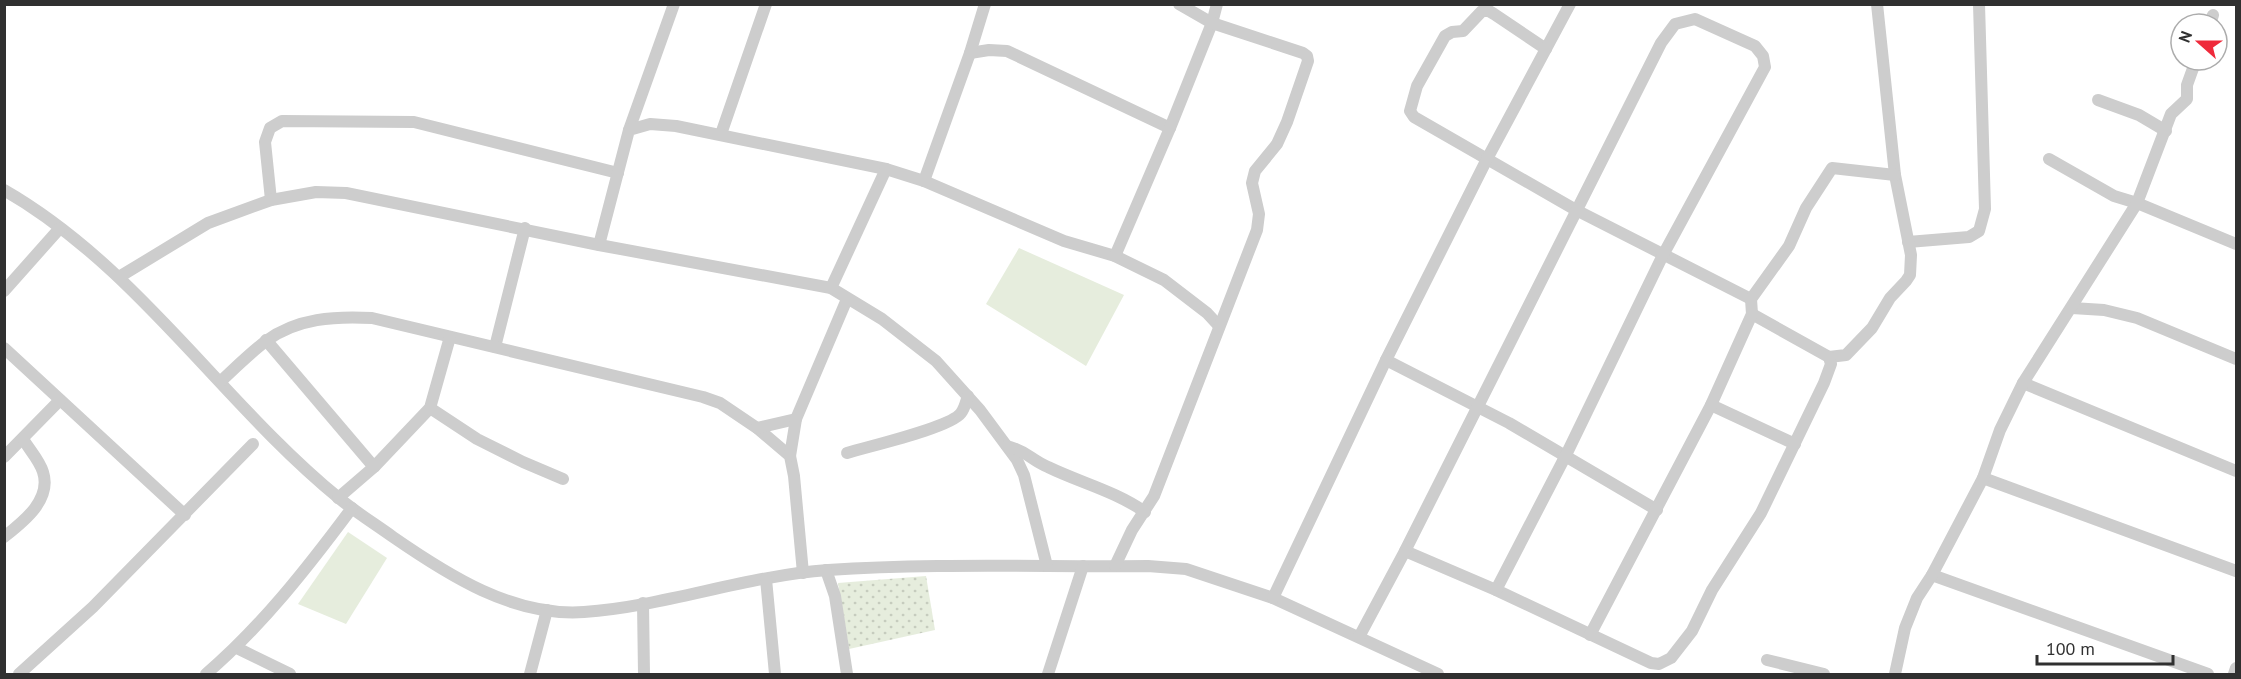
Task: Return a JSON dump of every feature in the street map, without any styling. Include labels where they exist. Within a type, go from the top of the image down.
[{"type":"street","points":[[599,245],[629,130],[674,4]]},
{"type":"street","points":[[720,134],[766,4]]},
{"type":"street","points":[[924,181],[985,4]]},
{"type":"street","points":[[1115,566],[1132,530],[1154,496],[1257,230],[1259,214],[1252,183],[1255,171],[1277,144],[1308,61],[1307,56],[1303,53],[1212,23],[1179,4]]},
{"type":"street","points":[[1114,256],[1170,128],[1212,23],[1217,4]]},
{"type":"street","points":[[1272,598],[1386,360],[1487,159],[1570,4]]},
{"type":"street","points":[[1752,314],[1829,357],[1846,355],[1872,328],[1890,298],[1906,281],[1911,267],[1895,175],[1877,4]]},
{"type":"street","points":[[1908,242],[1969,237],[1978,231],[1985,208],[1979,4]]},
{"type":"street","points":[[1546,49],[1489,10],[1482,11],[1463,31],[1452,32],[1445,36],[1417,86],[1410,111],[1414,117],[1576,210],[1751,299]]},
{"type":"street","points":[[1359,637],[1478,407],[1656,52],[1676,24],[1695,19],[1755,46],[1764,56],[1765,67],[1663,255],[1566,455],[1496,590]]},
{"type":"street","points":[[970,53],[989,50],[1007,51],[1170,128]]},
{"type":"street","points":[[1899,673],[1905,628],[1917,598],[1932,575],[1983,478],[2000,430],[2023,383],[2137,202],[2172,114],[2187,99],[2187,85],[2192,72]]},
{"type":"street","points":[[2098,100],[2139,115],[2166,131]]},
{"type":"street","points":[[271,200],[265,142],[270,128],[282,121],[414,122],[618,173]]},
{"type":"street","points":[[629,130],[650,124],[676,126],[886,169],[924,181],[1064,241],[1114,256],[1164,280],[1207,313],[1219,326]]},
{"type":"street","points":[[2049,159],[2114,196],[2137,202],[2236,244]]},
{"type":"street","points":[[1590,635],[1711,405],[1752,314],[1751,299],[1788,246],[1806,208],[1832,168],[1895,175]]},
{"type":"street","points":[[831,288],[886,169]]},
{"type":"street","points":[[4,190],[60,228],[118,277],[221,381],[265,430],[338,498],[453,577],[510,601],[547,610],[582,612],[826,570],[1047,566],[1148,566],[1186,569],[1272,598],[1438,675]]},
{"type":"street","points":[[118,277],[208,223],[271,200],[316,192],[346,193],[599,245],[831,288],[882,320],[936,361],[968,396],[1007,446],[1017,459],[1023,475],[1047,566]]},
{"type":"street","points":[[4,291],[60,228]]},
{"type":"street","points":[[495,347],[525,228]]},
{"type":"street","points":[[803,573],[790,456],[796,419],[847,299]]},
{"type":"street","points":[[1207,313],[1227,306]]},
{"type":"street","points":[[2072,308],[2104,310],[2137,318],[2236,359]]},
{"type":"street","points":[[221,381],[266,340],[294,326],[315,320],[372,318],[703,397],[720,403],[757,428],[790,456]]},
{"type":"street","points":[[338,498],[374,467],[430,408],[450,337]]},
{"type":"street","points":[[266,340],[374,467]]},
{"type":"street","points":[[4,348],[185,515]]},
{"type":"street","points":[[1405,550],[1651,663],[1659,664],[1671,658],[1692,631],[1712,590],[1761,513],[1824,383],[1830,364],[1829,357]]},
{"type":"street","points":[[1386,360],[1566,455],[1657,510]]},
{"type":"street","points":[[2023,383],[2236,471]]},
{"type":"street","points":[[847,453],[932,429],[954,419],[961,414],[968,396]]},
{"type":"street","points":[[4,457],[60,400]]},
{"type":"street","points":[[1711,405],[1795,444]]},
{"type":"street","points":[[430,408],[477,439],[563,479]]},
{"type":"street","points":[[757,428],[796,419]]},
{"type":"street","points":[[4,537],[28,517],[42,495],[43,471],[23,439]]},
{"type":"street","points":[[19,675],[93,607],[253,444]]},
{"type":"street","points":[[1007,446],[1030,455],[1047,467],[1113,493],[1145,512]]},
{"type":"street","points":[[1983,478],[2236,571]]},
{"type":"street","points":[[206,675],[237,648],[313,561],[352,508]]},
{"type":"street","points":[[1048,675],[1083,566]]},
{"type":"street","points":[[826,570],[835,596],[847,675]]},
{"type":"street","points":[[1932,575],[2208,675]]},
{"type":"street","points":[[766,579],[775,675]]},
{"type":"street","points":[[643,603],[645,675]]},
{"type":"street","points":[[530,675],[547,610]]},
{"type":"street","points":[[237,648],[288,674]]},
{"type":"street","points":[[1767,660],[1824,675]]},
{"type":"street","points":[[2234,675],[2236,668]]},
{"type":"green space","points":[[1019,248],[1124,295],[1086,366],[986,304]]},
{"type":"green space","points":[[348,532],[387,558],[346,624],[298,604]]},
{"type":"green space","points":[[926,576],[935,630],[849,649],[838,583]]}]
